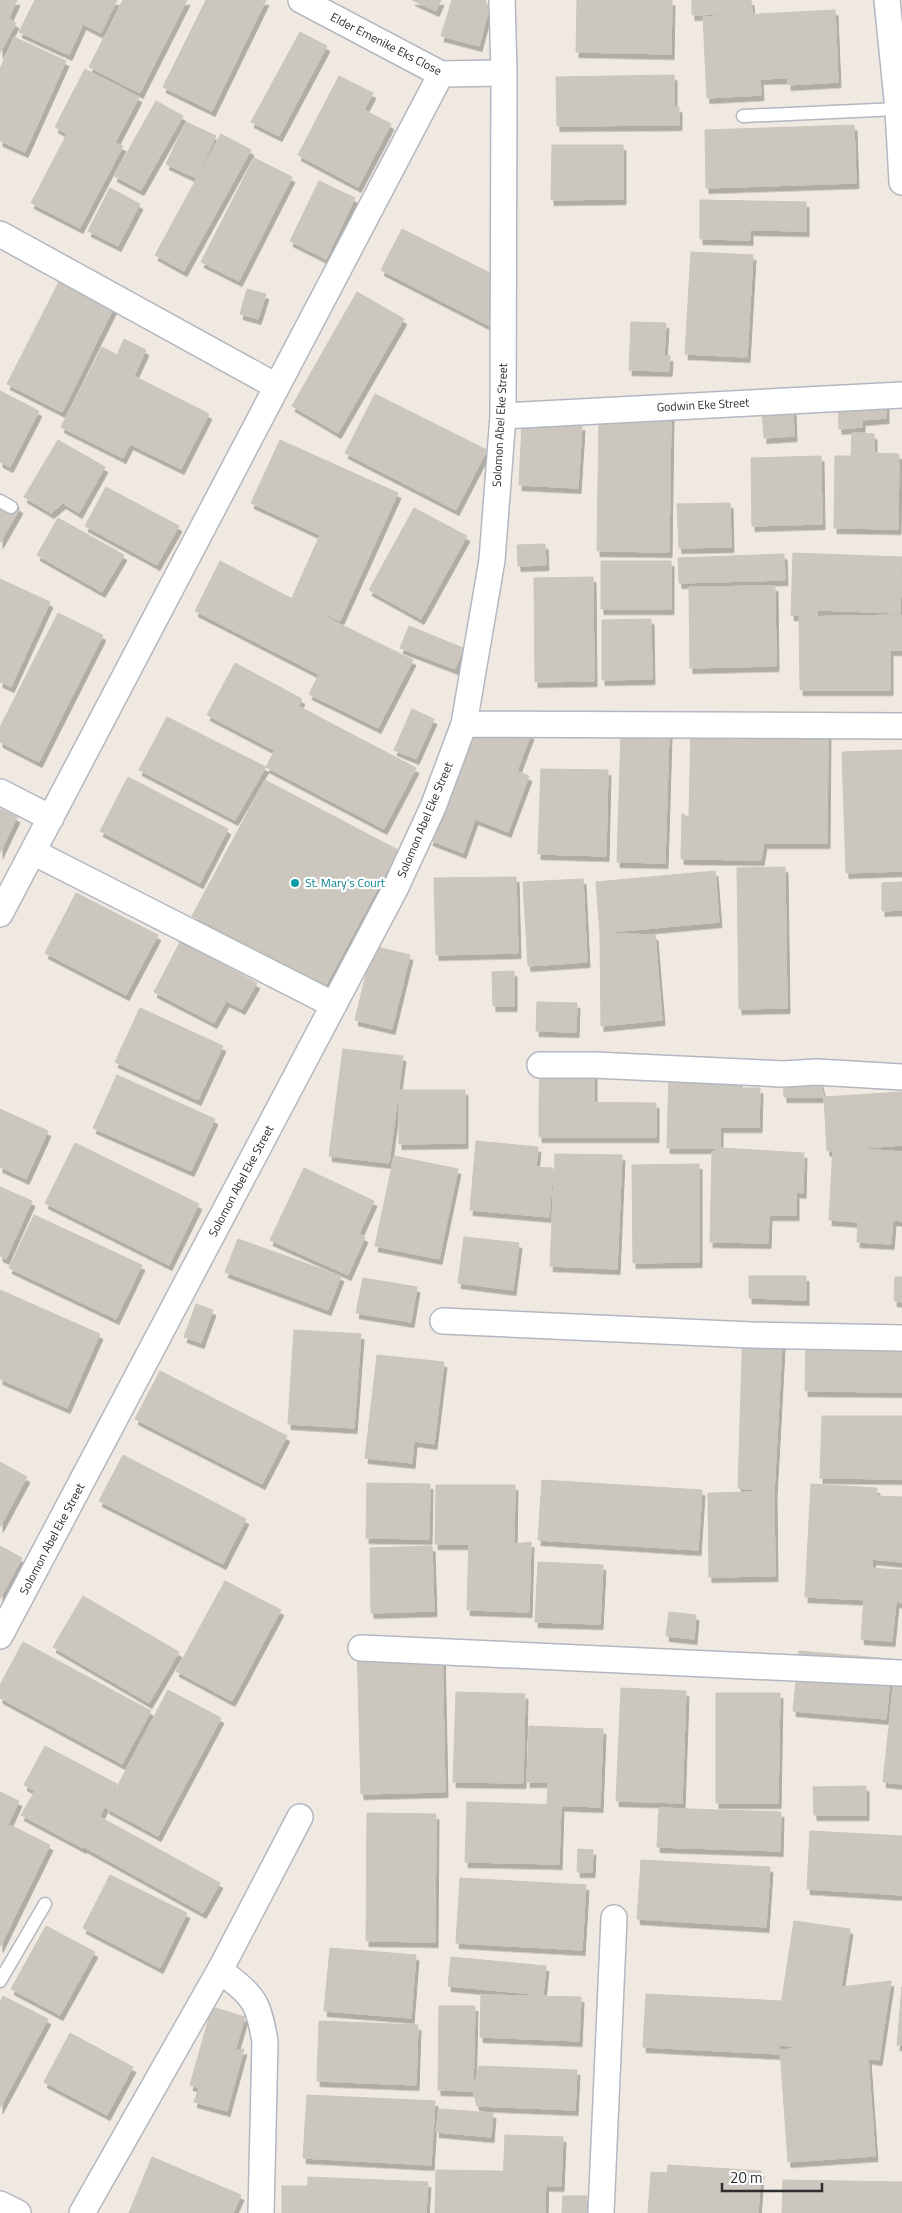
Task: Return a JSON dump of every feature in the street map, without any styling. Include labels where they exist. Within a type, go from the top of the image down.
[{"type":"street","name":"Elder Emenike Eks Close","points":[[301,0],[440,74],[504,73]]},
{"type":"street","name":"Solomon Abel Eke Street","points":[[0,1636],[404,870],[433,807],[464,724],[492,560],[503,416],[504,73],[502,0]]},
{"type":"street","points":[[887,0],[898,109],[902,182]]},
{"type":"street","points":[[0,914],[440,74]]},
{"type":"street","points":[[0,234],[276,386]]},
{"type":"street","name":"Godwin Eke Street","points":[[503,416],[902,395]]},
{"type":"street","points":[[464,724],[902,726]]},
{"type":"street","points":[[0,792],[51,818]]},
{"type":"street","points":[[33,852],[334,1005]]},
{"type":"street","points":[[540,1065],[783,1074],[818,1072],[902,1076]]},
{"type":"street","points":[[443,1321],[751,1336],[902,1338]]},
{"type":"street","points":[[361,1648],[902,1673]]},
{"type":"street","points":[[82,2213],[220,1970],[300,1817]]},
{"type":"street","points":[[601,2213],[614,1918]]},
{"type":"street","points":[[220,1970],[246,1991],[257,2004],[262,2018],[265,2042],[260,2213]]},
{"type":"street","points":[[0,2204],[18,2213]]},
{"type":"lane","points":[[742,116],[898,109]]},
{"type":"lane","points":[[0,1981],[45,1904]]},
{"type":"building","points":[[0,0],[17,0],[9,18],[0,13]]},
{"type":"building","points":[[35,0],[117,0],[101,33],[83,24],[69,55],[19,32]]},
{"type":"building","points":[[123,0],[187,0],[140,93],[89,67]]},
{"type":"building","points":[[206,0],[266,0],[212,111],[163,87]]},
{"type":"building","points":[[412,0],[441,0],[436,11]]},
{"type":"building","points":[[452,0],[485,0],[489,9],[479,46],[441,36]]},
{"type":"building","points":[[577,0],[672,0],[671,54],[576,52]]},
{"type":"building","points":[[692,0],[751,0],[752,13],[692,15]]},
{"type":"building","points":[[835,10],[838,82],[788,85],[788,78],[760,79],[761,95],[707,98],[703,17]]},
{"type":"building","points":[[0,14],[16,23],[0,53]]},
{"type":"building","points":[[300,32],[327,46],[279,136],[251,122]]},
{"type":"building","points":[[14,37],[66,61],[25,152],[0,141],[0,69]]},
{"type":"building","points":[[85,69],[139,97],[115,143],[123,146],[80,228],[31,203],[67,134],[55,127]]},
{"type":"building","points":[[674,75],[674,107],[679,107],[679,125],[557,126],[556,77]]},
{"type":"building","points":[[339,76],[373,93],[364,110],[391,124],[358,187],[298,155]]},
{"type":"building","points":[[156,101],[183,116],[141,190],[114,176]]},
{"type":"building","points":[[186,122],[216,136],[196,178],[166,164]]},
{"type":"building","points":[[854,125],[856,183],[706,188],[705,130]]},
{"type":"building","points":[[221,134],[251,150],[184,271],[155,255]]},
{"type":"building","points":[[552,145],[623,145],[623,199],[551,200]]},
{"type":"building","points":[[254,158],[292,177],[239,281],[201,262]]},
{"type":"building","points":[[319,181],[355,198],[326,259],[290,241]]},
{"type":"building","points":[[110,188],[140,204],[118,246],[88,231]]},
{"type":"building","points":[[700,200],[806,202],[806,231],[750,230],[750,240],[700,239]]},
{"type":"building","points":[[402,229],[512,284],[490,326],[381,270]]},
{"type":"building","points":[[691,252],[753,255],[747,357],[685,354]]},
{"type":"building","points":[[67,266],[121,293],[62,412],[7,384]]},
{"type":"building","points":[[247,289],[266,294],[258,319],[240,314]]},
{"type":"building","points":[[357,292],[404,319],[338,433],[292,406]]},
{"type":"building","points":[[631,322],[666,323],[664,356],[670,356],[669,371],[629,370]]},
{"type":"building","points":[[124,339],[146,350],[134,376],[209,414],[181,469],[130,444],[123,458],[61,427],[102,347],[117,355]]},
{"type":"building","points":[[0,391],[39,411],[10,467],[0,462]]},
{"type":"building","points":[[375,394],[487,450],[456,510],[345,453]]},
{"type":"building","points":[[886,400],[886,418],[862,420],[862,427],[839,429],[838,403]]},
{"type":"building","points":[[793,409],[794,436],[764,438],[762,410]]},
{"type":"building","points":[[599,414],[671,414],[669,552],[597,551]]},
{"type":"building","points":[[522,423],[582,425],[578,488],[519,485]]},
{"type":"building","points":[[852,433],[874,434],[874,453],[899,454],[898,529],[834,528],[835,456],[851,456]]},
{"type":"building","points":[[58,440],[105,467],[79,513],[63,503],[51,513],[24,497]]},
{"type":"building","points":[[280,440],[398,493],[340,621],[292,598],[320,535],[251,503]]},
{"type":"building","points":[[821,456],[822,524],[752,526],[751,458]]},
{"type":"building","points":[[106,487],[179,526],[157,565],[85,526]]},
{"type":"building","points":[[0,496],[20,508],[0,543]]},
{"type":"building","points":[[730,503],[731,547],[679,548],[677,504]]},
{"type":"building","points":[[414,508],[467,536],[421,619],[369,590]]},
{"type":"building","points":[[58,518],[124,555],[102,592],[37,555]]},
{"type":"building","points":[[545,544],[546,565],[518,566],[517,545]]},
{"type":"building","points":[[793,553],[902,557],[900,613],[817,610],[817,616],[791,615]]},
{"type":"building","points":[[784,554],[785,580],[679,583],[678,558]]},
{"type":"building","points":[[220,561],[344,626],[318,674],[195,611]]},
{"type":"building","points":[[601,561],[671,561],[671,609],[601,609]]},
{"type":"building","points":[[593,577],[594,681],[535,682],[534,578]]},
{"type":"building","points":[[0,579],[50,602],[11,687],[0,682]]},
{"type":"building","points":[[775,586],[776,666],[690,668],[689,587]]},
{"type":"building","points":[[58,613],[103,635],[39,762],[0,742],[0,727]]},
{"type":"building","points":[[902,615],[902,650],[890,650],[890,690],[800,690],[799,617]]},
{"type":"building","points":[[651,619],[652,679],[602,680],[602,620]]},
{"type":"building","points":[[344,626],[413,660],[378,728],[309,694]]},
{"type":"building","points":[[409,626],[463,648],[455,669],[400,648]]},
{"type":"building","points":[[235,663],[302,699],[274,750],[207,715]]},
{"type":"building","points":[[298,706],[416,768],[384,829],[266,767]]},
{"type":"building","points":[[412,709],[434,719],[416,759],[394,750]]},
{"type":"building","points":[[478,714],[531,734],[517,771],[529,776],[508,832],[475,819],[463,853],[430,840]]},
{"type":"building","points":[[167,717],[266,767],[235,820],[139,770]]},
{"type":"building","points":[[691,728],[765,731],[764,843],[761,860],[681,859],[682,814],[689,817]]},
{"type":"building","points":[[621,731],[669,732],[665,863],[617,862]]},
{"type":"building","points":[[765,731],[828,731],[827,843],[764,843]]},
{"type":"building","points":[[902,750],[902,871],[846,873],[842,752]]},
{"type":"building","points":[[541,769],[608,770],[606,856],[538,854]]},
{"type":"building","points":[[128,777],[228,829],[200,883],[100,831]]},
{"type":"building","name":"St. Mary's Court","points":[[265,780],[398,850],[326,985],[192,916]]},
{"type":"building","points":[[0,809],[17,817],[0,853]]},
{"type":"building","points":[[785,867],[787,1008],[739,1009],[737,868]]},
{"type":"building","points":[[715,871],[719,922],[600,933],[596,882]]},
{"type":"building","points":[[516,877],[518,953],[436,955],[434,878]]},
{"type":"building","points":[[583,879],[587,962],[528,966],[523,882]]},
{"type":"building","points":[[902,882],[902,910],[882,911],[882,883]]},
{"type":"building","points":[[76,893],[158,935],[126,995],[45,953]]},
{"type":"building","points":[[600,933],[655,935],[662,1020],[601,1026]]},
{"type":"building","points":[[180,942],[257,983],[242,1009],[226,1001],[214,1023],[154,992]]},
{"type":"building","points":[[373,946],[410,955],[392,1029],[355,1020]]},
{"type":"building","points":[[514,971],[514,1006],[493,1006],[492,972]]},
{"type":"building","points":[[537,1002],[577,1003],[576,1032],[536,1031]]},
{"type":"building","points":[[140,1008],[223,1046],[198,1100],[115,1062]]},
{"type":"building","points":[[343,1049],[403,1056],[389,1163],[329,1156]]},
{"type":"building","points":[[540,1065],[594,1065],[594,1104],[539,1102]]},
{"type":"building","points":[[669,1070],[739,1072],[739,1088],[760,1088],[759,1127],[720,1127],[720,1148],[667,1148]]},
{"type":"building","points":[[817,1072],[824,1097],[784,1097],[783,1074]]},
{"type":"building","points":[[117,1075],[215,1119],[191,1171],[93,1128]]},
{"type":"building","points":[[399,1090],[465,1090],[465,1143],[399,1144]]},
{"type":"building","points":[[902,1092],[902,1145],[827,1151],[824,1097]]},
{"type":"building","points":[[539,1102],[656,1103],[656,1137],[539,1137]]},
{"type":"building","points":[[0,1109],[48,1131],[26,1179],[0,1167]]},
{"type":"building","points":[[476,1141],[538,1147],[536,1167],[553,1168],[549,1217],[470,1210]]},
{"type":"building","points":[[75,1143],[199,1204],[169,1265],[45,1203]]},
{"type":"building","points":[[833,1147],[902,1152],[902,1221],[893,1220],[891,1244],[857,1242],[858,1222],[829,1220]]},
{"type":"building","points":[[720,1148],[804,1153],[803,1193],[796,1192],[796,1215],[769,1215],[768,1243],[710,1242],[712,1152]]},
{"type":"building","points":[[555,1154],[622,1155],[617,1269],[550,1266]]},
{"type":"building","points":[[394,1156],[458,1169],[439,1259],[375,1246]]},
{"type":"building","points":[[699,1164],[699,1262],[633,1263],[632,1165]]},
{"type":"building","points":[[304,1168],[374,1201],[359,1234],[365,1237],[348,1275],[270,1240]]},
{"type":"building","points":[[0,1187],[32,1201],[6,1259],[0,1256]]},
{"type":"building","points":[[34,1215],[142,1265],[116,1319],[9,1268]]},
{"type":"building","points":[[464,1237],[519,1243],[513,1290],[458,1283]]},
{"type":"building","points":[[238,1239],[341,1276],[328,1310],[225,1272]]},
{"type":"building","points":[[749,1276],[806,1276],[806,1300],[749,1298]]},
{"type":"building","points":[[895,1277],[902,1277],[902,1302],[894,1301]]},
{"type":"building","points":[[363,1278],[417,1287],[411,1322],[356,1313]]},
{"type":"building","points":[[0,1290],[100,1334],[67,1408],[0,1379]]},
{"type":"building","points":[[196,1304],[213,1310],[201,1343],[184,1337]]},
{"type":"building","points":[[743,1326],[783,1327],[774,1492],[738,1488]]},
{"type":"building","points":[[294,1330],[361,1334],[354,1428],[288,1424]]},
{"type":"building","points":[[806,1337],[902,1338],[902,1392],[805,1391]]},
{"type":"building","points":[[377,1355],[444,1362],[434,1444],[414,1441],[412,1463],[365,1458]]},
{"type":"building","points":[[160,1371],[287,1436],[262,1484],[135,1419]]},
{"type":"building","points":[[822,1416],[902,1416],[902,1479],[820,1478]]},
{"type":"building","points":[[123,1455],[246,1519],[223,1564],[99,1501]]},
{"type":"building","points":[[0,1462],[27,1477],[0,1527]]},
{"type":"building","points":[[542,1480],[702,1490],[698,1550],[538,1540]]},
{"type":"building","points":[[367,1483],[430,1484],[429,1539],[366,1538]]},
{"type":"building","points":[[811,1484],[877,1488],[870,1600],[805,1597]]},
{"type":"building","points":[[436,1485],[515,1485],[514,1544],[435,1544]]},
{"type":"building","points":[[774,1492],[775,1576],[709,1577],[708,1493]]},
{"type":"building","points":[[876,1496],[902,1497],[902,1562],[871,1559]]},
{"type":"building","points":[[469,1541],[514,1544],[531,1542],[529,1612],[467,1610]]},
{"type":"building","points":[[0,1546],[22,1558],[0,1599]]},
{"type":"building","points":[[432,1546],[434,1611],[371,1613],[370,1548]]},
{"type":"building","points":[[538,1562],[603,1565],[600,1624],[535,1622]]},
{"type":"building","points":[[866,1568],[902,1570],[902,1603],[896,1602],[892,1641],[861,1639]]},
{"type":"building","points":[[225,1581],[281,1610],[232,1701],[176,1671]]},
{"type":"building","points":[[83,1596],[179,1652],[149,1703],[53,1647]]},
{"type":"building","points":[[669,1612],[696,1615],[694,1639],[666,1636]]},
{"type":"building","points":[[442,1641],[445,1792],[361,1794],[357,1643]]},
{"type":"building","points":[[23,1642],[151,1711],[122,1764],[0,1698],[0,1685]]},
{"type":"building","points":[[799,1651],[892,1659],[886,1719],[793,1711]]},
{"type":"building","points":[[895,1671],[902,1671],[902,1784],[883,1782]]},
{"type":"building","points":[[621,1688],[686,1691],[682,1803],[616,1801]]},
{"type":"building","points":[[168,1690],[221,1718],[158,1836],[106,1808]]},
{"type":"building","points":[[456,1692],[525,1694],[523,1783],[453,1782]]},
{"type":"building","points":[[716,1693],[780,1693],[778,1803],[716,1803]]},
{"type":"building","points":[[529,1726],[603,1729],[600,1807],[547,1805],[548,1782],[527,1782]]},
{"type":"building","points":[[45,1746],[117,1784],[83,1848],[21,1815],[35,1791],[24,1785]]},
{"type":"building","points":[[866,1786],[866,1815],[814,1815],[813,1787]]},
{"type":"building","points":[[0,1792],[19,1801],[0,1842]]},
{"type":"building","points":[[467,1802],[561,1805],[559,1864],[465,1862]]},
{"type":"building","points":[[659,1808],[781,1812],[780,1851],[657,1847]]},
{"type":"building","points":[[367,1813],[436,1814],[435,1942],[366,1941]]},
{"type":"building","points":[[100,1817],[220,1883],[203,1913],[84,1847]]},
{"type":"building","points":[[10,1825],[50,1845],[0,1947],[0,1842]]},
{"type":"building","points":[[810,1831],[902,1836],[902,1895],[807,1889]]},
{"type":"building","points":[[578,1849],[593,1850],[592,1872],[577,1872]]},
{"type":"building","points":[[641,1860],[770,1867],[766,1927],[637,1919]]},
{"type":"building","points":[[110,1875],[187,1913],[160,1968],[83,1928]]},
{"type":"building","points":[[460,1878],[586,1885],[582,1950],[456,1943]]},
{"type":"building","points":[[794,1921],[850,1929],[841,1987],[891,1981],[879,2060],[775,2044]]},
{"type":"building","points":[[46,1926],[95,1952],[60,2015],[11,1989]]},
{"type":"building","points":[[330,1948],[416,1955],[411,2018],[324,2011]]},
{"type":"building","points":[[451,1957],[546,1966],[543,1995],[448,1986]]},
{"type":"building","points":[[902,1987],[902,2045],[897,2045]]},
{"type":"building","points":[[646,1994],[781,2001],[779,2054],[643,2047]]},
{"type":"building","points":[[481,1995],[581,1997],[579,2041],[480,2037]]},
{"type":"building","points":[[3,1996],[48,2019],[0,2108],[0,2002]]},
{"type":"building","points":[[439,2006],[475,2006],[473,2091],[438,2090]]},
{"type":"building","points":[[212,2007],[245,2017],[235,2051],[244,2049],[227,2111],[194,2102],[199,2088],[190,2085]]},
{"type":"building","points":[[319,2021],[418,2025],[416,2085],[317,2081]]},
{"type":"building","points":[[70,2033],[133,2067],[107,2115],[44,2082]]},
{"type":"building","points":[[867,2043],[875,2156],[788,2162],[780,2050]]},
{"type":"building","points":[[479,2066],[577,2070],[575,2110],[477,2106],[473,2091]]},
{"type":"building","points":[[307,2095],[435,2101],[431,2165],[303,2158]]},
{"type":"building","points":[[439,2109],[493,2113],[491,2137],[436,2132]]},
{"type":"building","points":[[505,2135],[563,2137],[561,2186],[503,2184]]},
{"type":"building","points":[[152,2157],[241,2195],[233,2213],[129,2213]]},
{"type":"building","points":[[668,2165],[761,2171],[758,2213],[648,2213],[651,2172],[667,2173]]},
{"type":"building","points":[[436,2170],[546,2172],[545,2213],[435,2213]]},
{"type":"building","points":[[308,2177],[428,2182],[426,2213],[307,2213]]},
{"type":"building","points":[[783,2180],[902,2182],[902,2213],[782,2213]]},
{"type":"building","points":[[282,2186],[308,2186],[307,2213],[282,2213]]},
{"type":"building","points":[[563,2196],[587,2196],[586,2213],[562,2213]]},
{"type":"place","name":"St. Mary's Court","points":[[295,883]]}]
